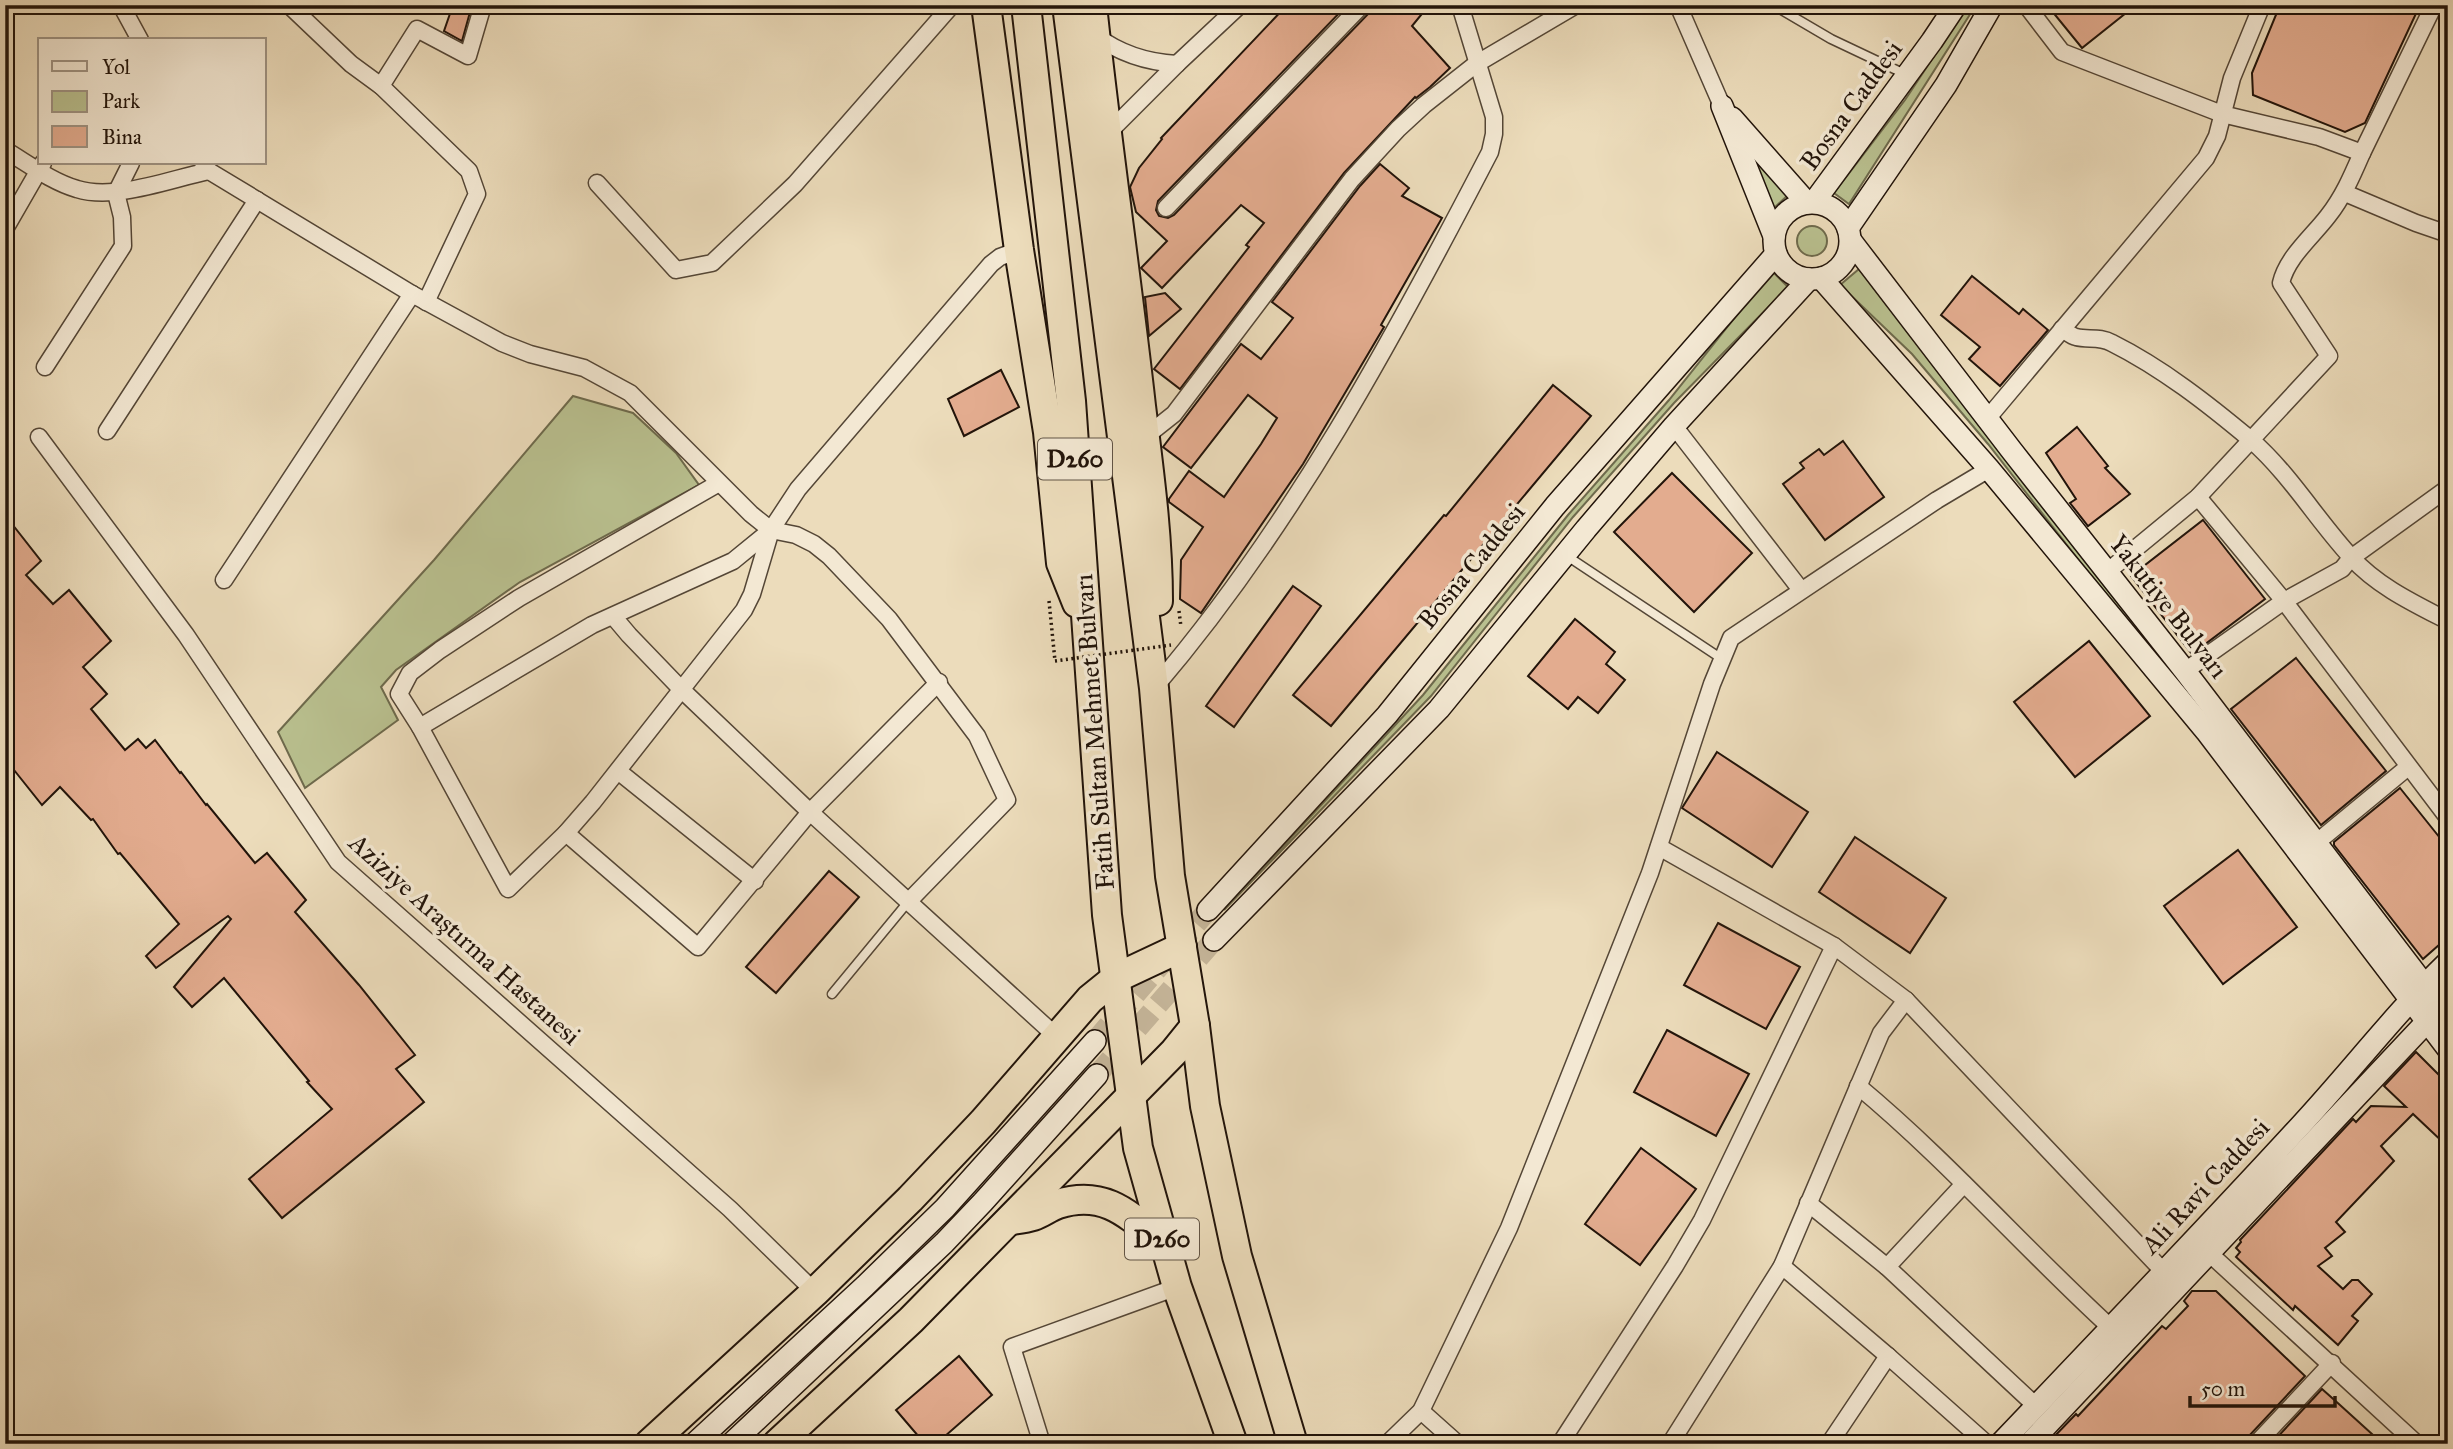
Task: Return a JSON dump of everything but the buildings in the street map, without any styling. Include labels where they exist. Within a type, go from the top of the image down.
[{"type":"highway","points":[[986,5],[1019,250],[1048,432],[1061,563],[1086,625]]},
{"type":"highway","name":"Fatih Sultan Mehmet Bulvarı","points":[[1026,5],[1071,401],[1105,902],[1138,1148],[1177,1287],[1233,1444]]},
{"type":"highway","name":"D260","points":[[1067,5],[1153,683],[1170,876],[1195,1026],[1205,1106],[1234,1244],[1293,1444]]},
{"type":"highway","points":[[1092,5],[1158,548],[1158,621],[1153,683]]},
{"type":"highway","points":[[649,1444],[815,1292],[953,1154],[1090,999],[1116,978],[1182,947]]},
{"type":"highway","points":[[777,1444],[911,1320],[1174,1052],[1195,1026]]},
{"type":"highway","points":[[1009,1221],[1032,1216],[1054,1205],[1076,1199],[1093,1199],[1109,1203],[1128,1213],[1163,1243]]},
{"type":"main road","name":"Bosna Caddesi","points":[[1811,203],[1908,75],[1955,5]]},
{"type":"main road","points":[[1214,940],[1439,709],[1674,426],[1815,279],[1833,273],[1842,265],[1849,253],[1850,235],[1946,85],[1992,5]]},
{"type":"main road","points":[[1722,106],[1811,203]]},
{"type":"main road","points":[[1722,106],[1775,245],[1789,271],[1815,279]]},
{"type":"main road","points":[[1775,245],[1778,223],[1785,213],[1795,206],[1811,203],[1835,210],[1850,235]]},
{"type":"main road","name":"Yakutiye Bulvarı","points":[[1850,235],[1987,419],[2316,843],[2418,993]]},
{"type":"main road","name":"Bosna Caddesi","points":[[1208,910],[1387,715],[1555,506],[1775,245]]},
{"type":"main road","name":"Yakutiye Bulvarı","points":[[1815,279],[1989,468],[2418,993],[2441,1011],[2448,1049]]},
{"type":"main road","name":"Ali Ravi Caddesi","points":[[2000,1444],[2340,1083],[2448,962]]},
{"type":"main road","name":"Ali Ravi Caddesi","points":[[2029,1444],[2441,1011]]},
{"type":"main road","points":[[694,1444],[945,1208],[1095,1041]]},
{"type":"main road","points":[[731,1444],[944,1243],[1097,1074]]},
{"type":"street","points":[[121,5],[132,36]]},
{"type":"street","points":[[224,580],[419,298],[477,194],[469,171],[381,86],[351,64],[289,5]]},
{"type":"street","points":[[381,86],[417,29],[468,56],[484,5]]},
{"type":"street","points":[[597,184],[676,270],[712,263],[794,184],[952,5]]},
{"type":"street","points":[[1106,135],[1240,5]]},
{"type":"street","points":[[1166,208],[1362,5]]},
{"type":"street","points":[[1153,683],[1185,652],[1276,529],[1323,456],[1428,271],[1490,152],[1494,117],[1460,5]]},
{"type":"street","points":[[1145,437],[1174,414],[1367,162],[1424,105],[1476,64],[1576,5]]},
{"type":"street","points":[[1678,5],[1722,106]]},
{"type":"street","points":[[2026,5],[2062,51],[2222,114],[2319,137],[2362,153]]},
{"type":"street","points":[[1987,419],[2206,158],[2217,136],[2232,78],[2262,5]]},
{"type":"street","points":[[2107,572],[2198,497],[2329,356],[2281,283],[2289,262],[2308,242],[2345,193],[2434,5]]},
{"type":"street","points":[[1095,35],[1129,55],[1153,62],[1177,64]]},
{"type":"street","points":[[5,150],[41,166],[75,189],[95,193],[116,193],[206,167],[419,298],[502,342],[530,354],[584,368],[630,393],[719,483],[771,530],[814,544],[829,556],[889,619],[939,682],[977,736],[1007,800],[908,902]]},
{"type":"street","points":[[45,367],[123,246],[122,217],[116,193],[130,164]]},
{"type":"street","points":[[5,229],[41,166]]},
{"type":"street","points":[[2345,193],[2448,234]]},
{"type":"street","points":[[107,431],[257,200]]},
{"type":"street","points":[[719,483],[519,598],[440,649],[410,673],[399,694],[420,727],[508,889],[566,833],[744,610],[752,594],[771,530],[798,489],[991,264],[1000,257],[1019,250]]},
{"type":"street","points":[[2062,329],[2075,337],[2095,337],[2110,341],[2177,381],[2277,465],[2351,558],[2372,577],[2397,594],[2448,621]]},
{"type":"street","points":[[1674,426],[1801,590]]},
{"type":"street","name":"Aziziye Araştırma Hastanesi","points":[[39,437],[186,635],[338,862],[730,1209],[815,1292]]},
{"type":"street","points":[[1387,1444],[1422,1411],[1509,1228],[1658,847],[1731,638],[1989,468]]},
{"type":"street","points":[[2185,671],[2284,601],[2342,569],[2351,558],[2448,488]]},
{"type":"street","points":[[2198,497],[2284,601],[2448,818]]},
{"type":"street","points":[[420,727],[592,625],[733,561],[771,530]]},
{"type":"street","points":[[613,615],[681,688],[810,812],[1057,1037]]},
{"type":"street","points":[[566,833],[698,947],[810,812],[939,682]]},
{"type":"street","points":[[2316,843],[2408,767]]},
{"type":"street","points":[[618,771],[755,881]]},
{"type":"street","points":[[1658,847],[1834,946],[1906,1000],[2163,1271]]},
{"type":"street","points":[[1560,1444],[1702,1220],[1834,946]]},
{"type":"street","points":[[1678,1441],[1782,1266],[1881,1032],[1906,1000]]},
{"type":"street","points":[[1858,1086],[1890,1112],[2110,1327]]},
{"type":"street","points":[[1887,1267],[1964,1184]]},
{"type":"street","points":[[1808,1203],[1887,1267],[2036,1406]]},
{"type":"street","points":[[2210,1254],[2332,1363],[2417,1444]]},
{"type":"street","points":[[1782,1266],[1987,1444]]},
{"type":"street","points":[[1042,1444],[1012,1346],[1177,1287]]},
{"type":"street","points":[[1829,1444],[1888,1356]]},
{"type":"street","points":[[2256,1444],[2332,1363]]},
{"type":"street","points":[[1422,1411],[1458,1444]]},
{"type":"lane","points":[[1773,5],[1831,40],[1908,75]]},
{"type":"lane","points":[[1565,555],[1722,659]]},
{"type":"lane","points":[[832,994],[908,902]]},
{"type":"path","points":[[1049,600],[1055,661],[1171,645]]},
{"type":"green space","points":[[1968,5],[1976,5],[1849,204],[1834,193],[1905,100]]},
{"type":"green space","points":[[1745,144],[1788,195],[1773,209]]},
{"type":"green space","points":[[1812,226],[1818,227],[1826,235],[1826,247],[1818,255],[1812,256],[1806,255],[1798,247],[1797,241],[1798,235],[1806,227]]},
{"type":"green space","points":[[1859,269],[1994,438],[2412,979],[2409,983],[1988,444],[1912,354],[1840,285]]},
{"type":"green space","points":[[1772,271],[1788,287],[1674,403],[1573,517],[1431,696],[1224,910],[1423,695],[1568,515],[1669,400]]},
{"type":"green space","points":[[573,396],[633,413],[676,453],[699,485],[520,582],[396,670],[381,687],[398,720],[305,788],[278,732],[434,560]]},
{"type":"tunnel","points":[[1095,1041],[1208,910]]},
{"type":"tunnel","points":[[1097,1075],[1214,940]]}]
